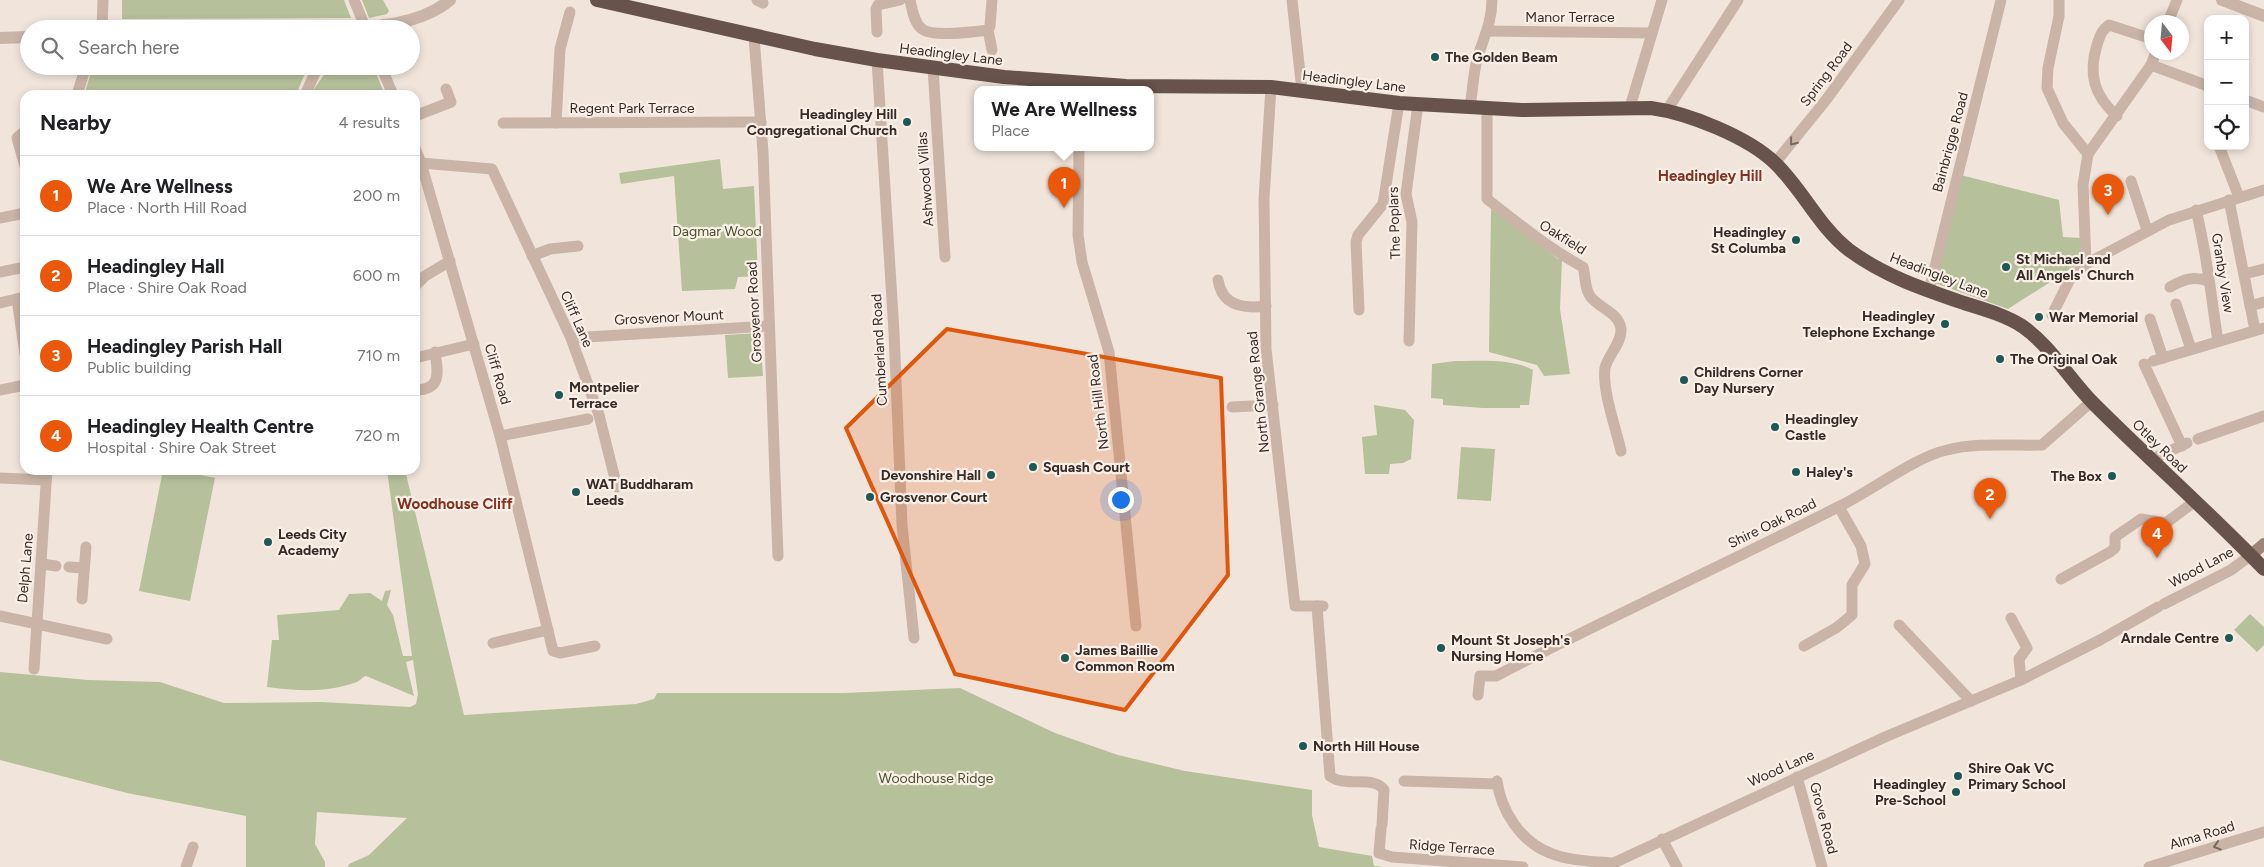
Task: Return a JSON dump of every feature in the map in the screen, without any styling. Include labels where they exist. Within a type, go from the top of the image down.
[{"type":"highway","name":"Headingley Lane","points":[[597,0],[754,37],[877,60],[1082,86]]},
{"type":"highway","name":"Headingley Lane","points":[[1154,86],[1271,87],[1399,103],[1487,108],[1555,111],[1630,107],[1668,110],[1719,129],[1775,163],[1834,237],[1849,250],[1894,278],[2013,320],[2040,340]]},
{"type":"highway","name":"Otley Road","points":[[2040,340],[2092,402],[2264,568]]},
{"type":"main road","points":[[2251,555],[2264,544]]},
{"type":"street","points":[[102,20],[103,0]]},
{"type":"street","points":[[354,0],[363,20]]},
{"type":"street","points":[[402,20],[425,15],[450,0]]},
{"type":"street","points":[[877,32],[876,9],[878,5],[900,0]]},
{"type":"street","points":[[910,0],[916,23],[922,29],[931,33],[988,30]]},
{"type":"street","points":[[992,0],[988,30],[992,50]]},
{"type":"street","points":[[1292,0],[1303,82],[1302,91]]},
{"type":"street","points":[[1470,106],[1475,67],[1488,31],[1492,12],[1492,0]]},
{"type":"street","points":[[1630,107],[1662,0]]},
{"type":"street","points":[[1668,110],[1738,0]]},
{"type":"street","name":"Spring Road","points":[[1775,163],[1810,120],[1899,0]]},
{"type":"street","name":"Bainbrigge Road","points":[[1929,291],[2001,0]]},
{"type":"street","points":[[2059,0],[2059,16],[2048,68],[2047,88],[2063,123],[2088,154]]},
{"type":"street","points":[[2171,15],[2177,0]]},
{"type":"street","points":[[2222,0],[2264,16]]},
{"type":"street","points":[[556,123],[560,50],[570,12]]},
{"type":"street","points":[[2117,116],[2100,98],[2094,85],[2092,71],[2094,54],[2102,30],[2109,25],[2144,36]]},
{"type":"street","name":"Manor Terrace","points":[[1488,31],[1652,33]]},
{"type":"street","points":[[0,38],[20,37]]},
{"type":"street","name":"Grosvenor Road","points":[[754,37],[761,122],[778,556]]},
{"type":"street","name":"Cumberland Road","points":[[877,60],[894,332],[902,526],[914,638]]},
{"type":"street","points":[[2086,264],[2083,185],[2088,154],[2117,116],[2153,60]]},
{"type":"street","points":[[2151,65],[2204,85]]},
{"type":"street","name":"Ashwood Villas","points":[[933,68],[945,257]]},
{"type":"street","points":[[79,90],[83,75]]},
{"type":"street","points":[[307,90],[314,75]]},
{"type":"street","points":[[385,75],[391,90]]},
{"type":"street","name":"North Grange Road","points":[[1271,87],[1264,200],[1266,349],[1295,606],[1320,606],[1330,776],[1338,781],[1374,783],[1381,786],[1384,790],[1379,853]]},
{"type":"street","points":[[420,114],[451,102],[446,90]]},
{"type":"street","points":[[2249,101],[2264,107]]},
{"type":"street","points":[[1359,310],[1356,242],[1358,235],[1383,204],[1399,103]]},
{"type":"street","name":"The Poplars","points":[[1409,341],[1412,222],[1406,194],[1418,104]]},
{"type":"street","name":"Oakfield","points":[[1487,108],[1487,198],[1524,229],[1583,267],[1586,286],[1591,297],[1612,314],[1620,326],[1619,337],[1606,367],[1605,382],[1621,451]]},
{"type":"street","name":"Regent Park Terrace","points":[[503,123],[761,122]]},
{"type":"street","points":[[20,135],[17,138],[20,150]]},
{"type":"street","points":[[2150,362],[2259,329],[2250,306],[2234,198],[2220,150]]},
{"type":"street","name":"North Hill Road","points":[[1079,151],[1078,235],[1082,262],[1109,352],[1136,626]]},
{"type":"street","name":"Cliff Lane","points":[[420,161],[492,169],[571,338],[598,416],[617,487]]},
{"type":"street","name":"Cliff Road","points":[[420,167],[450,261],[500,436],[553,650],[556,653],[595,646]]},
{"type":"street","points":[[2131,181],[2147,230]]},
{"type":"street","points":[[2052,315],[2070,279],[2086,264],[2147,230],[2196,210],[2264,190]]},
{"type":"street","name":"Granby View","points":[[2196,210],[2208,263],[2208,281],[2218,341]]},
{"type":"street","points":[[0,218],[20,214]]},
{"type":"street","points":[[532,256],[550,249],[578,246]]},
{"type":"street","points":[[420,281],[450,261]]},
{"type":"street","points":[[0,272],[20,268]]},
{"type":"street","points":[[2244,274],[2264,269]]},
{"type":"street","points":[[2170,287],[2184,280],[2196,277],[2208,281]]},
{"type":"street","points":[[1218,280],[1222,297],[1230,302],[1254,308],[1266,306]]},
{"type":"street","points":[[0,303],[20,298]]},
{"type":"street","points":[[2250,306],[2264,302]]},
{"type":"street","points":[[2176,304],[2191,349]]},
{"type":"street","points":[[2150,319],[2150,362],[2189,443]]},
{"type":"street","name":"Grosvenor Mount","points":[[571,338],[769,326]]},
{"type":"street","points":[[420,356],[474,344]]},
{"type":"street","points":[[420,390],[436,382],[438,374],[435,352]]},
{"type":"street","points":[[0,390],[20,386]]},
{"type":"street","name":"Shire Oak Road","points":[[1478,695],[1480,676],[1496,676],[1840,507],[1946,450],[1967,446],[2042,445],[2092,402]]},
{"type":"street","points":[[1232,407],[1273,404]]},
{"type":"street","points":[[2150,460],[2189,443],[2264,416]]},
{"type":"street","points":[[500,436],[588,419]]},
{"type":"street","points":[[0,478],[46,475]]},
{"type":"street","name":"Delph Lane","points":[[34,669],[36,623],[42,564],[46,475]]},
{"type":"street","points":[[2061,580],[2110,552],[2115,548],[2115,537],[2141,519],[2166,523],[2194,502]]},
{"type":"street","points":[[1804,646],[1836,628],[1852,615],[1852,585],[1865,564],[1861,546],[1840,507]]},
{"type":"street","points":[[82,600],[86,547]]},
{"type":"street","name":"Wood Lane","points":[[1608,865],[1797,777],[2021,680],[2231,570],[2251,555]]},
{"type":"street","points":[[42,564],[56,566]]},
{"type":"street","points":[[69,567],[84,568]]},
{"type":"street","points":[[0,616],[107,639]]},
{"type":"street","points":[[2011,618],[2026,648],[2019,660],[2021,680]]},
{"type":"street","points":[[1899,625],[1971,701]]},
{"type":"street","points":[[493,643],[548,630]]},
{"type":"street","name":"Grove Road","points":[[1797,777],[1822,867]]},
{"type":"street","points":[[1404,780],[1497,782],[1505,811],[1521,832],[1550,853],[1608,865]]},
{"type":"street","name":"Alma Road","points":[[2149,867],[2264,832]]},
{"type":"street","points":[[1662,839],[1677,867]]},
{"type":"street","points":[[186,867],[193,847]]},
{"type":"street","name":"Ridge Terrace","points":[[1379,853],[1392,857],[1523,867]]},
{"type":"street","points":[[1574,867],[1586,861]]},
{"type":"highlighted area","points":[[947,329],[1221,378],[1228,575],[1125,710],[955,674],[846,428]]},
{"type":"green space","points":[[122,0],[344,0],[351,18],[122,19]]},
{"type":"green space","points":[[362,0],[383,0],[389,11],[387,14],[369,18]]},
{"type":"green space","points":[[90,75],[304,75],[298,90],[86,90]]},
{"type":"green space","points":[[324,75],[377,75],[383,90],[313,90]]},
{"type":"green space","name":"Dagmar Wood","points":[[720,159],[723,189],[754,186],[758,276],[738,277],[735,289],[682,291],[674,176],[621,184],[619,173]]},
{"type":"green space","points":[[1957,174],[2059,200],[2063,237],[2081,238],[2083,261],[2008,309],[1932,282]]},
{"type":"green space","points":[[1491,209],[1558,259],[1562,259],[1560,309],[1570,374],[1544,376],[1537,365],[1489,352]]},
{"type":"green space","points":[[760,333],[763,376],[728,378],[725,335]]},
{"type":"green space","points":[[1455,361],[1505,362],[1525,366],[1533,370],[1529,405],[1520,405],[1520,408],[1483,408],[1443,405],[1443,399],[1431,398],[1432,364]]},
{"type":"green space","points":[[1374,405],[1405,410],[1414,420],[1411,459],[1403,463],[1390,464],[1389,474],[1365,474],[1362,437],[1377,435]]},
{"type":"green space","points":[[1461,447],[1495,449],[1491,501],[1457,499]]},
{"type":"green space","points":[[162,475],[200,475],[215,478],[190,601],[139,591]]},
{"type":"green space","name":"Woodhouse Ridge","points":[[388,475],[406,475],[464,715],[636,704],[654,699],[657,693],[844,693],[960,688],[1055,733],[1118,755],[1185,771],[1312,790],[1312,815],[1319,847],[1372,856],[1374,866],[1384,867],[348,867],[349,864],[369,855],[407,818],[317,812],[315,844],[325,862],[325,867],[246,867],[246,816],[127,793],[0,760],[0,672],[88,680],[160,682],[224,703],[322,702],[410,707],[416,704],[418,694],[413,660],[406,662],[414,696],[366,676],[357,682],[335,688],[301,690],[267,687],[272,640],[279,640],[277,615],[339,610],[349,594],[370,593],[382,601],[385,591],[391,590],[387,605],[393,615],[403,656],[412,656]]},
{"type":"green space","points":[[2250,614],[2264,627],[2264,645],[2257,652],[2234,630]]},
{"type":"place","name":"The Golden Beam","points":[[1435,57]]},
{"type":"place","name":"Headingley Hill Congregational Church","points":[[907,122]]},
{"type":"place","name":"We Are Wellness","points":[[1064,208]]},
{"type":"place","name":"Headingley Parish Hall","points":[[2108,215]]},
{"type":"place","name":"Headingley St Columba","points":[[1796,240]]},
{"type":"place","name":"St Michael and All Angels' Church","points":[[2006,267]]},
{"type":"place","name":"War Memorial","points":[[2039,317]]},
{"type":"place","name":"Headingley Telephone Exchange","points":[[1945,324]]},
{"type":"place","name":"The Original Oak","points":[[2000,359]]},
{"type":"place","name":"Childrens Corner Day Nursery","points":[[1684,380]]},
{"type":"place","name":"Montpelier Terrace","points":[[559,395]]},
{"type":"place","name":"Headingley Castle","points":[[1775,427]]},
{"type":"place","name":"Squash Court","points":[[1033,467]]},
{"type":"place","name":"Haley's","points":[[1796,472]]},
{"type":"place","name":"Devonshire Hall","points":[[991,475]]},
{"type":"place","name":"The Box","points":[[2112,476]]},
{"type":"place","name":"WAT Buddharam Leeds","points":[[576,492]]},
{"type":"place","name":"Grosvenor Court","points":[[870,497]]},
{"type":"place","name":"Headingley Hall","points":[[1990,519]]},
{"type":"place","name":"Leeds City Academy","points":[[268,542]]},
{"type":"place","name":"Headingley Health Centre","points":[[2157,558]]},
{"type":"place","name":"Arndale Centre","points":[[2229,638]]},
{"type":"place","name":"Mount St Joseph's Nursing Home","points":[[1441,648]]},
{"type":"place","name":"James Baillie Common Room","points":[[1065,658]]},
{"type":"place","name":"North Hill House","points":[[1303,746]]},
{"type":"place","name":"Shire Oak VC Primary School","points":[[1958,776]]},
{"type":"place","name":"Headingley Pre-School","points":[[1956,792]]},
{"type":"district","name":"Headingley Hill","points":[[1710,176]]},
{"type":"district","name":"Woodhouse Cliff","points":[[455,504]]}]
